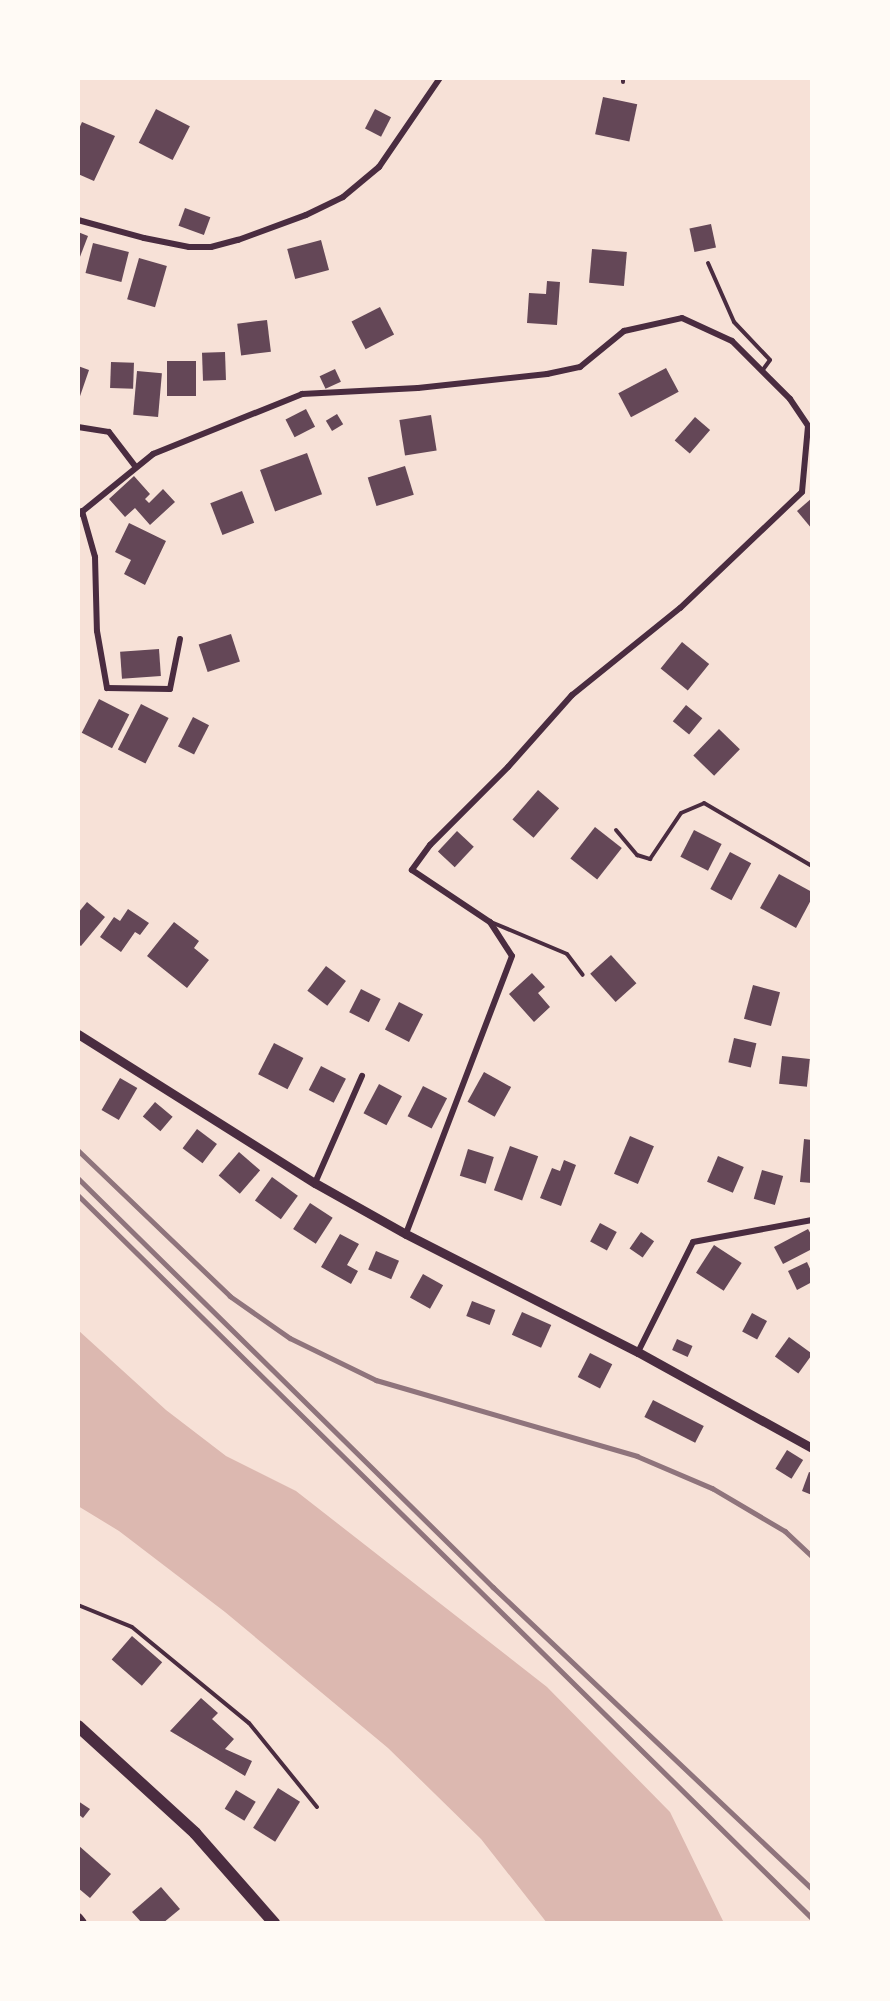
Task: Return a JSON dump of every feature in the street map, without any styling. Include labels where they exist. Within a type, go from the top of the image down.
[{"type":"main road","points":[[78,1726],[195,1833],[274,1923]]},
{"type":"main road","points":[[78,1918],[82,1923]]},
{"type":"street","points":[[78,220],[144,238],[189,247],[211,247],[238,240],[306,215],[343,197],[379,167],[440,78]]},
{"type":"street","points":[[180,639],[170,689],[107,688],[97,631],[96,557],[80,513],[135,466],[153,454],[302,394],[418,388],[547,374],[580,367],[624,331],[682,318],[732,341],[790,399],[810,427],[802,492],[680,608],[572,695],[508,767],[430,845],[412,870],[490,922],[512,956],[406,1234]]},
{"type":"street","points":[[78,427],[109,432],[135,466]]},
{"type":"street","points":[[78,1034],[315,1183],[406,1234],[638,1352],[812,1448]]},
{"type":"street","points":[[315,1183],[362,1076]]},
{"type":"street","points":[[638,1352],[693,1242],[812,1220]]},
{"type":"lane","points":[[708,263],[734,322],[770,360],[762,371]]},
{"type":"lane","points":[[616,830],[637,855],[650,859],[681,813],[704,803],[812,866]]},
{"type":"lane","points":[[490,922],[567,954],[583,975]]},
{"type":"lane","points":[[78,1605],[132,1627],[249,1723],[317,1807]]},
{"type":"shaded area","points":[[78,1330],[166,1410],[226,1456],[296,1491],[547,1687],[670,1812],[724,1923],[547,1923],[481,1839],[388,1748],[225,1612],[119,1531],[78,1506]]},
{"type":"building","points":[[603,97],[637,104],[629,141],[595,134]]},
{"type":"building","points":[[156,109],[190,126],[173,160],[139,143]]},
{"type":"building","points":[[375,109],[391,117],[381,137],[365,129]]},
{"type":"building","points":[[82,122],[115,136],[94,181],[78,174],[78,131]]},
{"type":"building","points":[[185,208],[210,217],[204,235],[179,226]]},
{"type":"building","points":[[711,224],[716,247],[694,252],[689,229]]},
{"type":"building","points":[[78,232],[88,236],[78,262]]},
{"type":"building","points":[[321,240],[329,270],[295,279],[287,249]]},
{"type":"building","points":[[93,243],[129,252],[121,282],[86,273]]},
{"type":"building","points":[[592,249],[627,252],[624,286],[589,283]]},
{"type":"building","points":[[139,258],[167,266],[155,307],[127,299]]},
{"type":"building","points":[[547,281],[560,282],[557,325],[527,323],[529,293],[546,294]]},
{"type":"building","points":[[380,307],[394,335],[366,349],[351,322]]},
{"type":"building","points":[[267,320],[271,352],[241,355],[237,324]]},
{"type":"building","points":[[225,352],[226,380],[203,381],[202,353]]},
{"type":"building","points":[[167,361],[196,361],[196,396],[167,396]]},
{"type":"building","points":[[111,362],[134,363],[133,389],[110,388]]},
{"type":"building","points":[[78,366],[89,370],[78,402]]},
{"type":"building","points":[[666,368],[679,392],[631,417],[618,393]]},
{"type":"building","points":[[335,369],[341,382],[326,389],[320,376]]},
{"type":"building","points":[[137,371],[162,373],[158,417],[133,415]]},
{"type":"building","points":[[306,409],[315,427],[295,437],[286,419]]},
{"type":"building","points":[[337,414],[343,424],[332,431],[326,421]]},
{"type":"building","points":[[431,415],[437,451],[405,456],[399,420]]},
{"type":"building","points":[[695,417],[710,430],[690,454],[675,440]]},
{"type":"building","points":[[307,453],[322,494],[275,511],[260,470]]},
{"type":"building","points":[[405,466],[414,495],[376,506],[368,477]]},
{"type":"building","points":[[134,476],[150,494],[145,499],[149,503],[163,489],[175,502],[150,525],[135,508],[125,517],[109,499]]},
{"type":"building","points":[[242,491],[254,523],[222,535],[210,503]]},
{"type":"building","points":[[812,498],[812,529],[797,511]]},
{"type":"building","points":[[129,523],[166,541],[145,585],[124,574],[131,560],[115,552]]},
{"type":"building","points":[[231,634],[240,662],[208,672],[199,645]]},
{"type":"building","points":[[682,642],[709,664],[688,690],[661,668]]},
{"type":"building","points":[[159,649],[161,676],[122,679],[120,652]]},
{"type":"building","points":[[99,699],[129,714],[112,748],[82,733]]},
{"type":"building","points":[[141,704],[169,718],[145,764],[118,749]]},
{"type":"building","points":[[686,705],[702,718],[689,735],[673,721]]},
{"type":"building","points":[[193,717],[209,725],[194,755],[178,746]]},
{"type":"building","points":[[719,729],[740,749],[714,776],[693,756]]},
{"type":"building","points":[[538,790],[559,808],[534,838],[512,819]]},
{"type":"building","points":[[595,827],[622,848],[597,879],[570,859]]},
{"type":"building","points":[[694,830],[722,844],[708,871],[680,857]]},
{"type":"building","points":[[457,831],[474,847],[455,867],[438,851]]},
{"type":"building","points":[[730,852],[751,863],[731,900],[710,889]]},
{"type":"building","points":[[779,874],[812,892],[812,898],[796,928],[760,908]]},
{"type":"building","points":[[87,902],[105,917],[81,946],[78,944],[78,913]]},
{"type":"building","points":[[128,909],[149,923],[140,935],[135,932],[121,952],[100,937],[114,917],[120,921]]},
{"type":"building","points":[[174,922],[199,941],[194,948],[209,960],[187,988],[147,956]]},
{"type":"building","points":[[611,955],[636,983],[616,1002],[590,974]]},
{"type":"building","points":[[326,966],[346,981],[327,1006],[307,991]]},
{"type":"building","points":[[532,973],[545,987],[538,993],[550,1007],[534,1022],[509,994]]},
{"type":"building","points":[[753,985],[780,992],[771,1026],[744,1019]]},
{"type":"building","points":[[361,989],[381,999],[369,1022],[349,1012]]},
{"type":"building","points":[[399,1002],[423,1014],[409,1042],[385,1030]]},
{"type":"building","points":[[734,1038],[756,1043],[751,1068],[728,1062]]},
{"type":"building","points":[[274,1043],[303,1058],[288,1089],[258,1074]]},
{"type":"building","points":[[782,1056],[810,1059],[807,1087],[779,1084]]},
{"type":"building","points":[[321,1066],[346,1079],[334,1103],[309,1090]]},
{"type":"building","points":[[484,1072],[511,1087],[495,1117],[468,1102]]},
{"type":"building","points":[[120,1078],[137,1088],[119,1120],[102,1110]]},
{"type":"building","points":[[379,1084],[402,1096],[386,1125],[364,1113]]},
{"type":"building","points":[[423,1086],[447,1098],[432,1129],[408,1116]]},
{"type":"building","points":[[155,1102],[173,1117],[160,1131],[143,1117]]},
{"type":"building","points":[[197,1129],[217,1144],[203,1163],[183,1148]]},
{"type":"building","points":[[630,1136],[654,1146],[638,1184],[614,1174]]},
{"type":"building","points":[[804,1139],[812,1140],[812,1183],[800,1182]]},
{"type":"building","points":[[510,1146],[538,1156],[522,1200],[494,1190]]},
{"type":"building","points":[[468,1149],[494,1157],[486,1184],[460,1176]]},
{"type":"building","points":[[239,1152],[260,1170],[240,1194],[219,1175]]},
{"type":"building","points":[[718,1156],[744,1167],[733,1193],[707,1182]]},
{"type":"building","points":[[564,1160],[576,1165],[561,1206],[540,1198],[552,1168],[560,1171]]},
{"type":"building","points":[[762,1170],[783,1176],[775,1205],[754,1199]]},
{"type":"building","points":[[272,1177],[298,1196],[281,1219],[255,1200]]},
{"type":"building","points":[[310,1203],[333,1218],[316,1244],[293,1229]]},
{"type":"building","points":[[600,1223],[617,1232],[607,1250],[590,1242]]},
{"type":"building","points":[[808,1229],[812,1236],[812,1249],[783,1264],[774,1247]]},
{"type":"building","points":[[641,1232],[654,1241],[643,1258],[630,1248]]},
{"type":"building","points":[[340,1234],[359,1244],[347,1265],[358,1271],[351,1284],[321,1267]]},
{"type":"building","points":[[714,1245],[742,1263],[724,1291],[696,1273]]},
{"type":"building","points":[[376,1251],[399,1261],[391,1279],[368,1269]]},
{"type":"building","points":[[807,1262],[812,1273],[812,1282],[797,1290],[788,1271]]},
{"type":"building","points":[[423,1274],[443,1285],[430,1309],[410,1298]]},
{"type":"building","points":[[472,1301],[495,1310],[490,1325],[466,1316]]},
{"type":"building","points":[[522,1312],[551,1325],[541,1348],[512,1335]]},
{"type":"building","points":[[752,1313],[767,1321],[757,1340],[742,1332]]},
{"type":"building","points":[[789,1337],[812,1354],[798,1373],[775,1356]]},
{"type":"building","points":[[677,1339],[693,1346],[688,1357],[672,1350]]},
{"type":"building","points":[[590,1353],[612,1364],[600,1388],[578,1377]]},
{"type":"building","points":[[653,1400],[704,1426],[695,1443],[644,1417]]},
{"type":"building","points":[[787,1450],[803,1460],[791,1479],[775,1469]]},
{"type":"building","points":[[809,1472],[812,1473],[812,1495],[802,1491]]},
{"type":"building","points":[[132,1636],[162,1662],[142,1686],[112,1659]]},
{"type":"building","points":[[201,1698],[218,1713],[212,1719],[234,1739],[225,1749],[252,1761],[245,1776],[170,1731]]},
{"type":"building","points":[[278,1788],[300,1802],[275,1842],[253,1828]]},
{"type":"building","points":[[236,1790],[256,1802],[244,1821],[225,1809]]},
{"type":"building","points":[[78,1801],[90,1809],[83,1818],[78,1814]]},
{"type":"building","points":[[78,1845],[111,1874],[90,1898],[78,1888]]},
{"type":"building","points":[[161,1887],[180,1909],[163,1923],[142,1923],[132,1912]]},
{"type":"railway","points":[[78,1150],[230,1296],[290,1338],[376,1380],[637,1456],[712,1488],[785,1531],[812,1556]]},
{"type":"railway","points":[[78,1178],[493,1587],[812,1889]]},
{"type":"railway","points":[[78,1195],[812,1918]]}]
